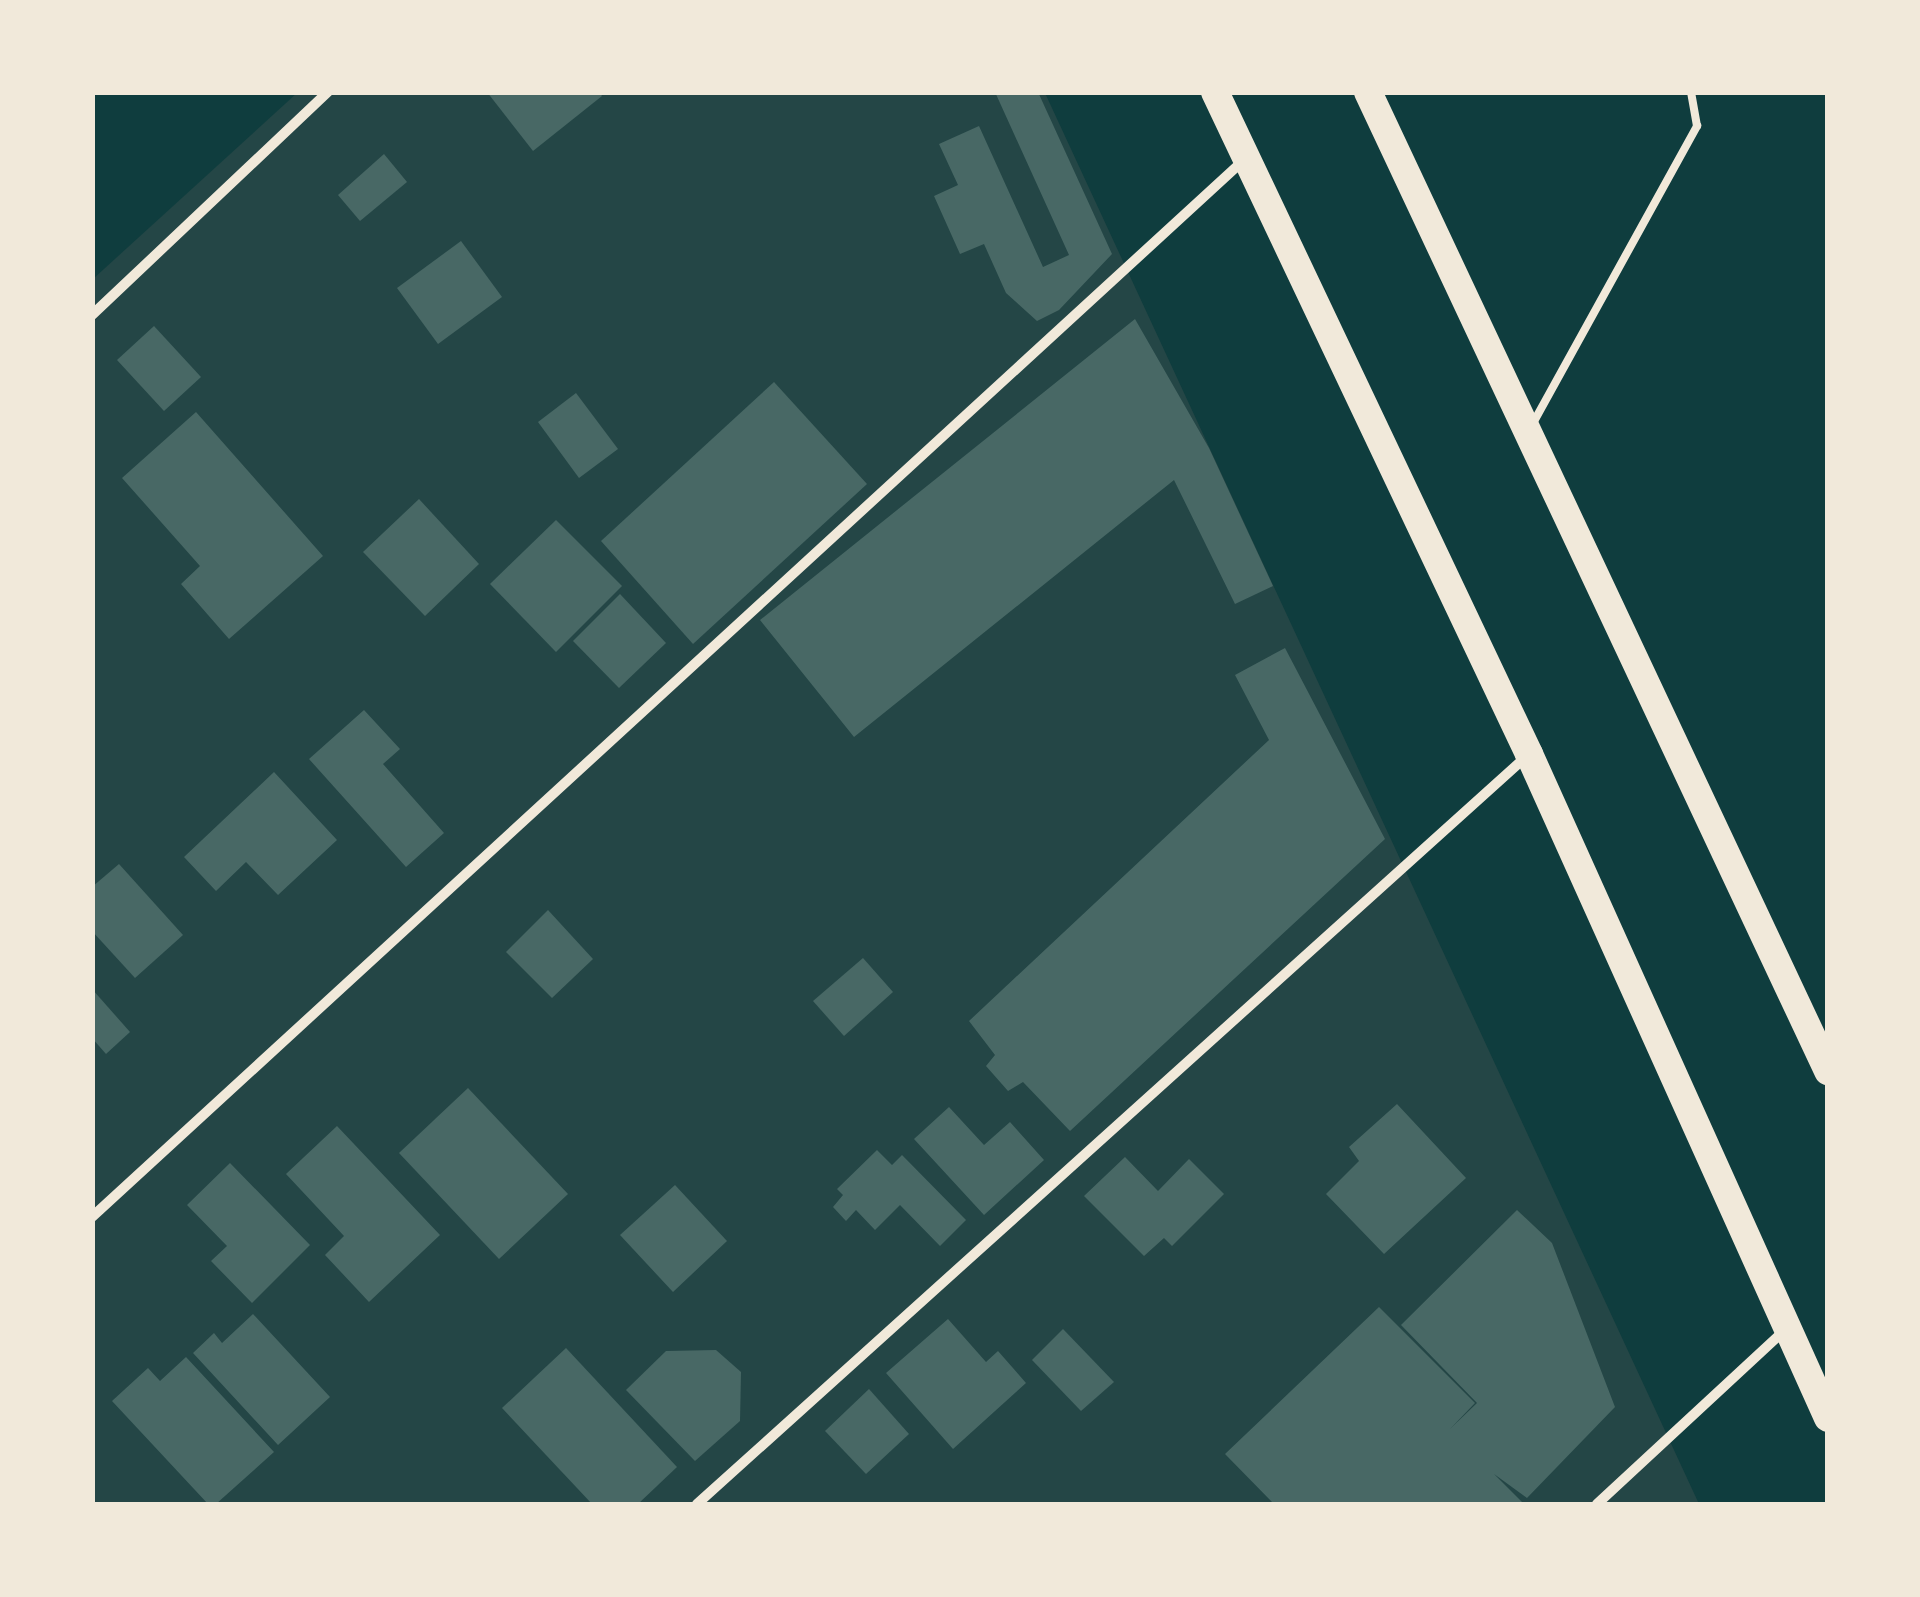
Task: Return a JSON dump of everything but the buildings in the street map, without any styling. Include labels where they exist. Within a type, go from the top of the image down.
[{"type":"highway","points":[[1216,92],[1530,754],[1828,1418]]},
{"type":"highway","points":[[1368,92],[1828,1072]]},
{"type":"street","points":[[92,314],[328,92]]},
{"type":"street","points":[[92,1216],[1246,158]]},
{"type":"street","points":[[697,1504],[1530,754]]},
{"type":"street","points":[[1597,1504],[1786,1330]]},
{"type":"lane","points":[[1528,434],[1697,126],[1691,92]]},
{"type":"shaded area","points":[[297,93],[1045,93],[1699,1504],[93,1504],[93,279]]}]
